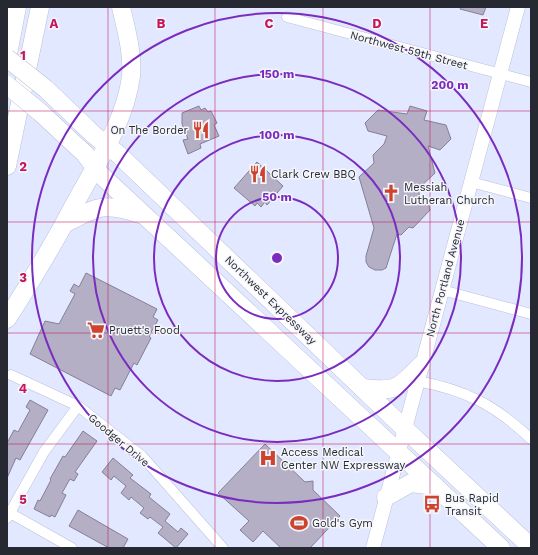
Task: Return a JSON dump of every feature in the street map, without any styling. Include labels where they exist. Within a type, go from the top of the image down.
[{"type":"highway","points":[[7,59],[17,7]]},
{"type":"highway","points":[[7,166],[40,7]]},
{"type":"highway","points":[[7,320],[66,223],[95,167],[125,100],[131,75],[131,55],[121,7]]},
{"type":"highway","name":"Northwest Expressway","points":[[7,59],[46,89],[106,144],[531,547]]},
{"type":"highway","name":"Northwest Expressway","points":[[7,85],[41,113],[85,154],[95,167],[145,216],[502,548]]},
{"type":"highway","points":[[66,223],[88,211],[108,206],[119,207],[145,216]]},
{"type":"highway","points":[[362,388],[385,390],[394,388],[419,373]]},
{"type":"highway","points":[[386,497],[411,483],[435,486]]},
{"type":"main road","name":"North Portland Avenue","points":[[373,548],[518,7]]},
{"type":"street","name":"Northwest 59th Street","points":[[287,17],[531,82]]},
{"type":"street","points":[[471,182],[531,198]]},
{"type":"street","points":[[442,290],[531,314]]},
{"type":"street","points":[[419,373],[435,385],[477,398],[512,421],[531,439]]},
{"type":"street","name":"Goodger Drive","points":[[12,375],[78,406],[142,456],[223,548]]},
{"type":"street","points":[[72,548],[8,516],[44,452],[78,406]]},
{"type":"building","points":[[461,7],[486,7],[483,15],[460,9]]},
{"type":"building","name":"On The Border","points":[[199,106],[201,110],[205,108],[208,112],[211,111],[217,123],[214,125],[219,136],[200,144],[201,148],[188,154],[183,140],[188,139],[182,124],[182,113]]},
{"type":"building","name":"Messiah Lutheran Church","points":[[410,106],[427,111],[424,120],[446,125],[451,139],[440,150],[428,146],[435,173],[418,189],[420,197],[427,199],[430,210],[413,228],[409,227],[401,235],[397,234],[386,268],[382,270],[375,270],[369,267],[366,262],[366,256],[374,228],[359,177],[374,163],[373,155],[384,144],[387,136],[368,131],[365,123],[378,110],[407,114]]},
{"type":"building","name":"Clark Crew BBQ","points":[[257,162],[283,186],[267,205],[265,202],[261,207],[257,203],[255,206],[234,188]]},
{"type":"building","name":"Pruett's Food","points":[[86,273],[157,309],[153,317],[158,320],[149,336],[151,338],[137,365],[134,363],[120,390],[115,388],[111,396],[30,354],[45,321],[59,324],[75,294],[70,291],[74,284],[79,287]]},
{"type":"building","points":[[30,400],[48,410],[20,460],[16,458],[7,478],[7,443],[14,430],[18,432],[30,410],[26,407]]},
{"type":"building","points":[[83,431],[97,441],[75,472],[78,474],[74,481],[70,479],[62,493],[66,495],[55,517],[51,515],[50,517],[34,509],[38,500],[40,501],[63,456],[65,457]]},
{"type":"building","points":[[265,444],[305,482],[313,481],[313,490],[340,516],[310,548],[281,548],[263,531],[253,542],[240,530],[249,521],[218,493]]},
{"type":"building","points":[[113,458],[133,475],[130,478],[151,494],[149,497],[170,514],[165,521],[178,532],[181,528],[188,534],[176,548],[158,533],[163,527],[150,517],[148,519],[140,513],[144,508],[131,497],[129,500],[121,493],[126,486],[114,476],[111,480],[102,472]]},
{"type":"building","points":[[78,510],[128,539],[123,548],[109,548],[69,526]]},
{"type":"place","name":"On The Border","points":[[201,130]]},
{"type":"place","name":"Clark Crew BBQ","points":[[258,174]]},
{"type":"place","name":"Messiah Lutheran Church","points":[[391,193]]},
{"type":"place","name":"Pruett's Food","points":[[96,330]]},
{"type":"place","name":"Access Medical Center NW Expressway","points":[[268,458]]},
{"type":"place","name":"Bus Rapid Transit","points":[[432,504]]},
{"type":"place","name":"Gold's Gym","points":[[299,523]]}]
